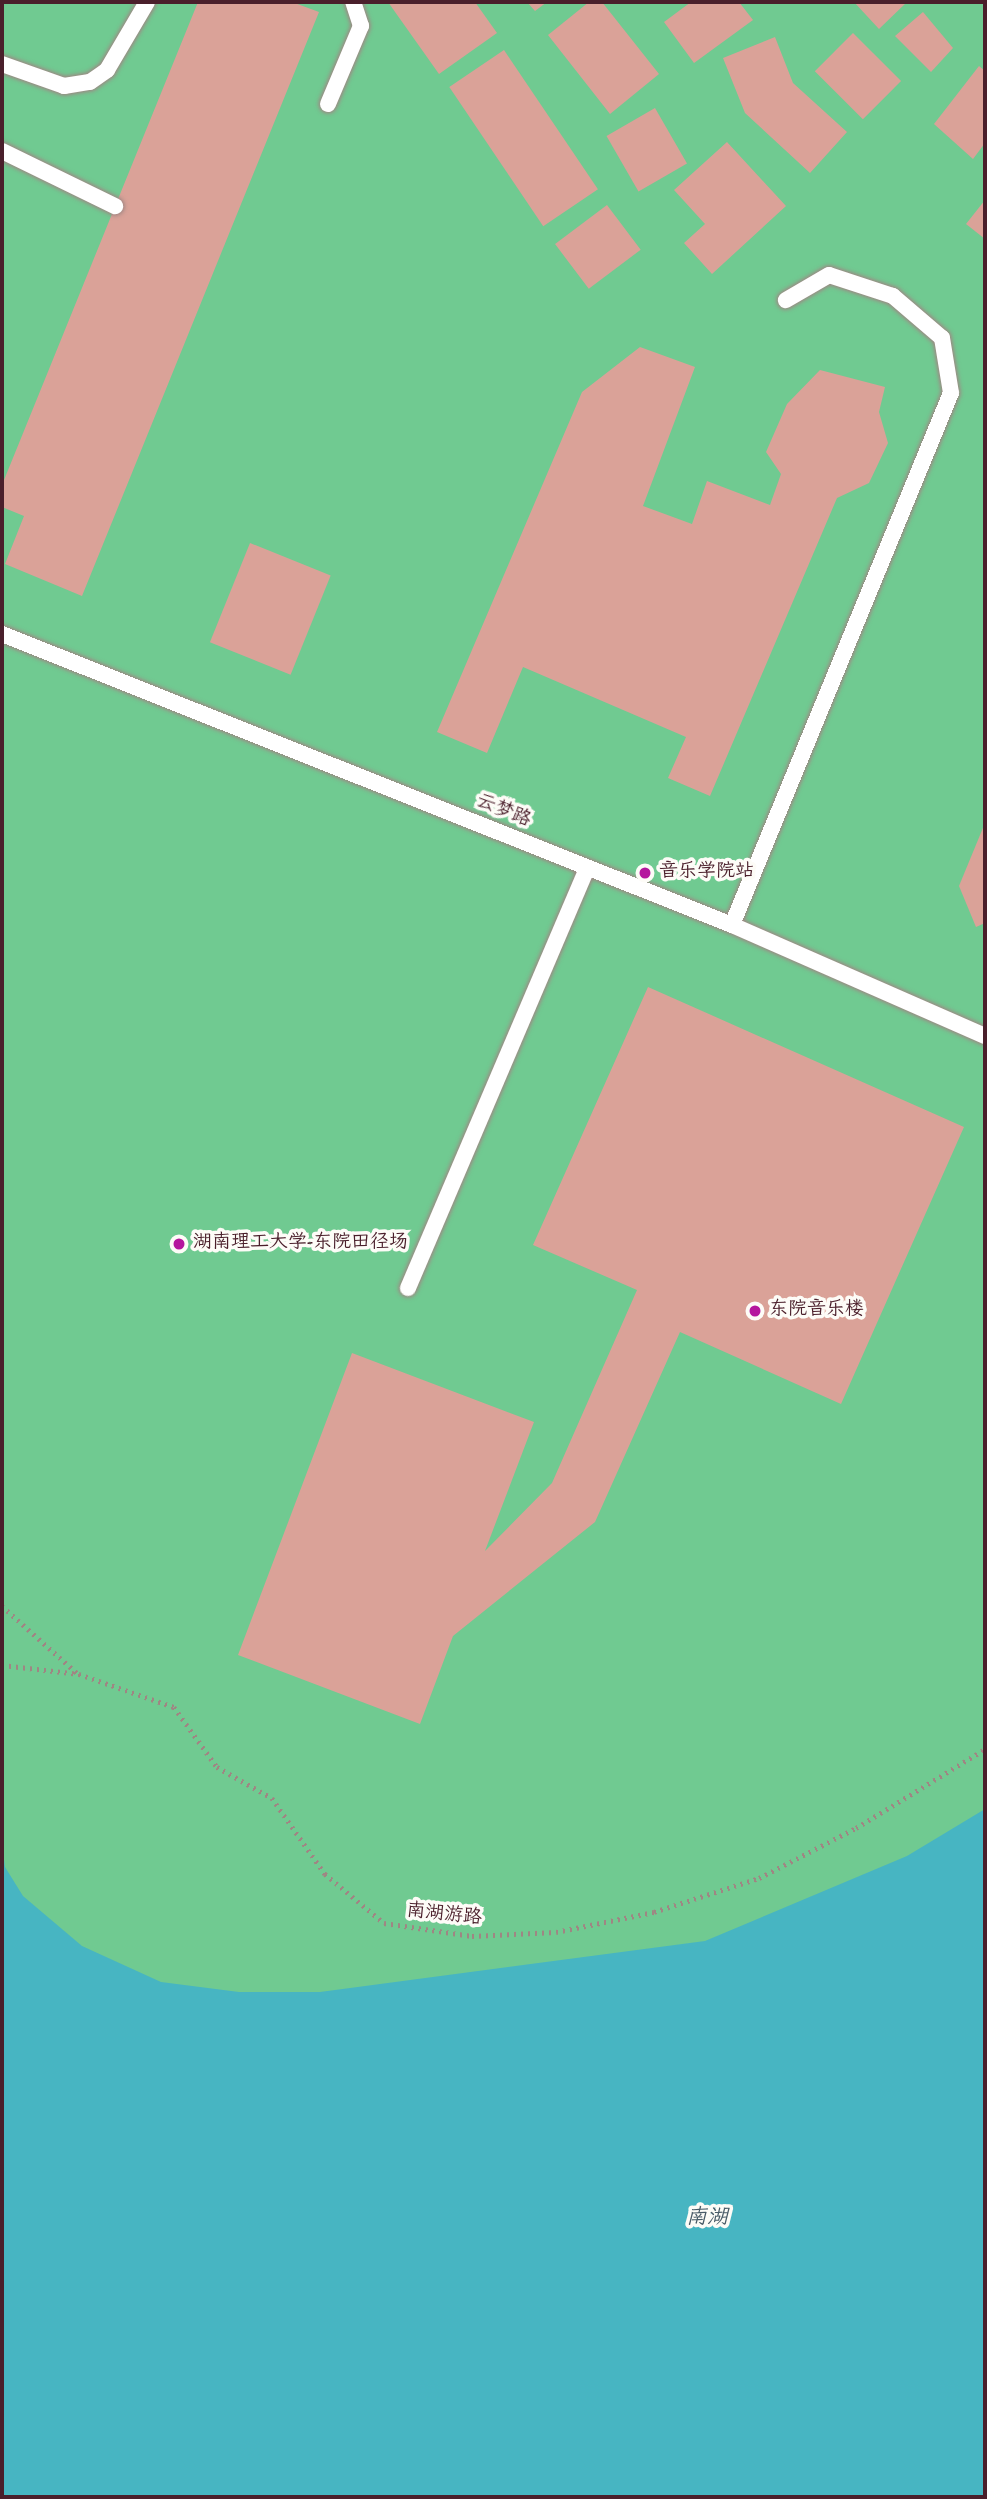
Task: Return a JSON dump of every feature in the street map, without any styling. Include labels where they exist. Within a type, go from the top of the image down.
[{"type":"lane","points":[[2,64],[64,86],[90,82],[117,56],[147,2]]},
{"type":"lane","points":[[328,104],[361,26],[353,2]]},
{"type":"lane","points":[[2,151],[115,206]]},
{"type":"lane","points":[[732,925],[951,393],[942,338],[892,296],[829,275],[786,300]]},
{"type":"lane","name":"云梦路","points":[[2,634],[732,925],[985,1036]]},
{"type":"lane","points":[[408,1288],[587,868]]},
{"type":"path","points":[[2,1606],[79,1674]]},
{"type":"path","name":"南湖游路","points":[[2,1665],[79,1674],[174,1707],[218,1767],[272,1798],[325,1874],[384,1923],[472,1936],[556,1932],[654,1912],[758,1878],[856,1828],[985,1749]]},
{"type":"green space","points":[[2,2],[985,2],[985,2497],[2,2497]]},
{"type":"water","name":"南湖","points":[[985,1809],[985,2497],[2,2497],[2,1844],[5,1867],[23,1896],[82,1946],[161,1982],[239,1992],[320,1992],[705,1941],[907,1856]]},
{"type":"building","points":[[198,2],[292,2],[319,12],[82,596],[5,564],[24,516],[2,507],[2,485]]},
{"type":"building","points":[[388,2],[475,2],[497,33],[439,74]]},
{"type":"building","points":[[527,2],[547,2],[535,11]]},
{"type":"building","points":[[589,2],[602,2],[659,74],[610,114],[548,35]]},
{"type":"building","points":[[691,2],[739,2],[753,20],[694,63],[664,22]]},
{"type":"building","points":[[854,2],[907,2],[879,29]]},
{"type":"building","points":[[923,12],[953,48],[931,72],[895,36]]},
{"type":"building","points":[[853,33],[901,81],[863,119],[815,71]]},
{"type":"building","points":[[775,37],[793,83],[847,132],[810,173],[745,113],[723,58]]},
{"type":"building","points":[[504,50],[598,189],[543,226],[449,87]]},
{"type":"building","points":[[979,66],[985,71],[985,143],[973,159],[934,124]]},
{"type":"building","points":[[655,108],[687,163],[639,191],[607,136]]},
{"type":"building","points":[[727,142],[786,206],[712,274],[684,243],[705,224],[674,190]]},
{"type":"building","points":[[985,200],[985,239],[966,224]]},
{"type":"building","points":[[607,205],[641,250],[589,289],[555,244]]},
{"type":"building","points":[[640,347],[695,367],[643,506],[692,524],[707,481],[770,505],[781,474],[766,452],[787,404],[820,370],[885,387],[879,412],[888,443],[869,483],[837,498],[710,796],[668,778],[686,737],[523,667],[487,753],[437,732],[582,392]]},
{"type":"building","points":[[250,543],[331,576],[291,675],[210,642]]},
{"type":"building","points":[[985,823],[985,923],[976,927],[959,886]]},
{"type":"building","name":"东院音乐楼","points":[[648,987],[964,1127],[841,1404],[680,1332],[595,1522],[453,1636],[420,1724],[238,1655],[352,1353],[534,1422],[485,1551],[552,1483],[637,1290],[533,1245]]},
{"type":"place","name":"音乐学院站","points":[[645,873]]},
{"type":"place","name":"湖南理工大学-东院田径场","points":[[179,1244]]},
{"type":"place","name":"东院音乐楼","points":[[755,1311]]}]
